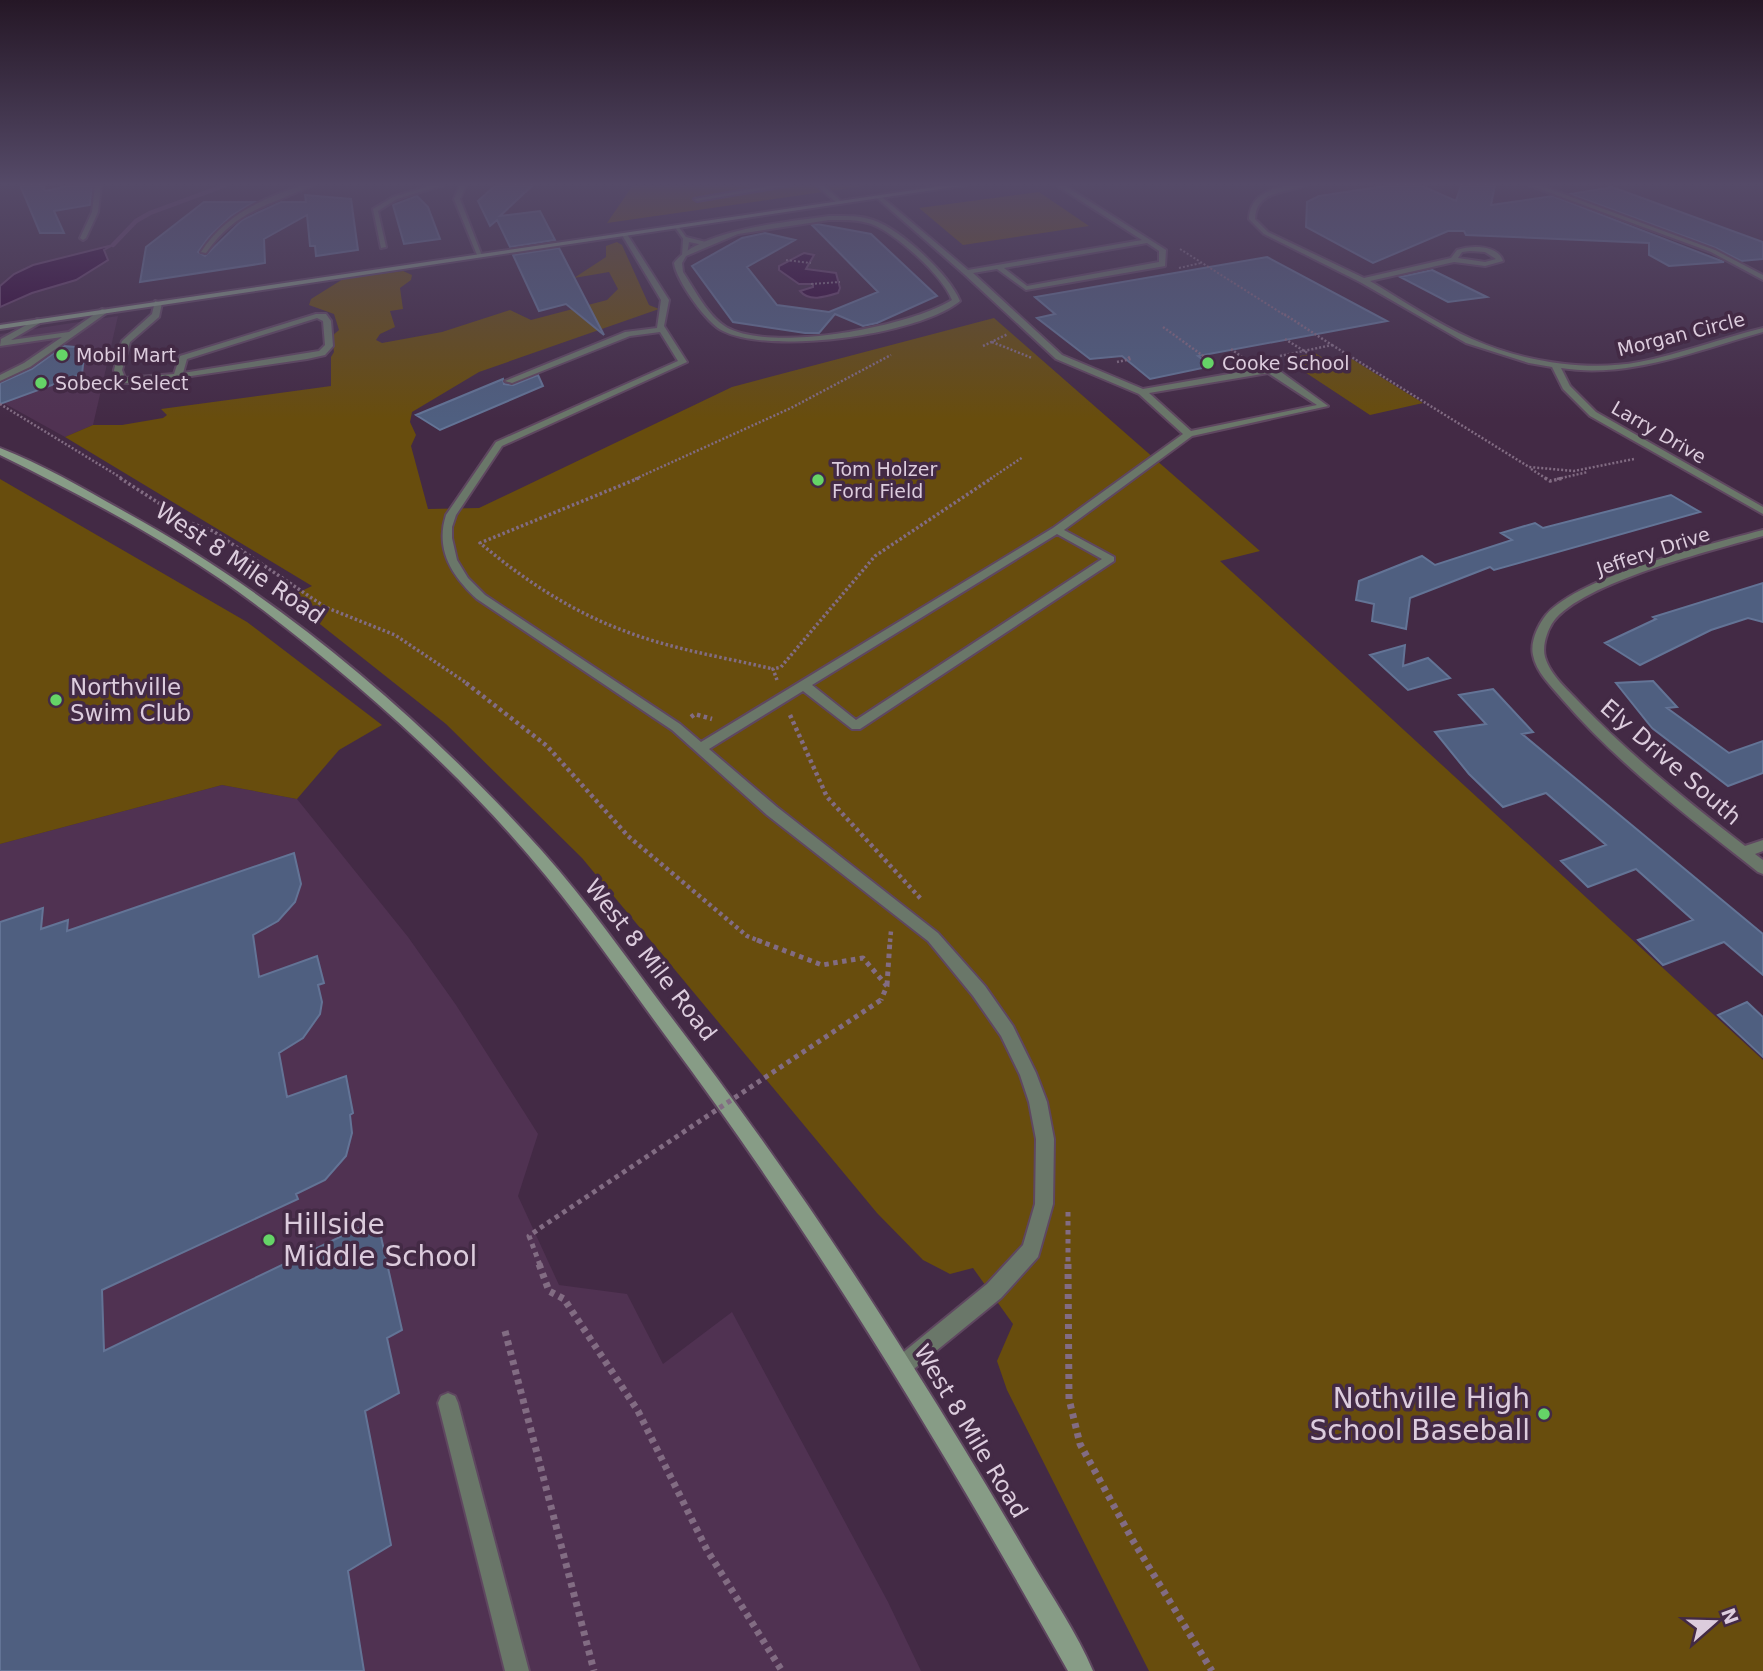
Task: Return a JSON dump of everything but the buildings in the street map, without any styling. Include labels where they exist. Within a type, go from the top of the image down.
[{"type":"main road","points":[[0,327],[426,263]]},
{"type":"main road","name":"West 8 Mile Road","points":[[0,451],[134,523],[264,605],[379,699],[445,760],[538,857],[699,1065],[826,1248],[902,1366],[1081,1671]]},
{"type":"street","points":[[642,263],[665,300],[661,330],[683,362],[499,444],[451,515],[447,543],[452,564],[481,597],[549,645],[647,706],[701,748],[772,811],[933,937],[979,991],[1007,1031],[1028,1073],[1038,1102],[1045,1139],[1044,1204],[1031,1250],[994,1291],[902,1366]]},
{"type":"street","points":[[678,263],[679,272],[718,326],[738,335],[796,341],[900,325],[935,314],[951,305],[956,298],[946,282],[924,263]]},
{"type":"street","points":[[956,263],[1059,357],[1142,393],[1189,434]]},
{"type":"street","points":[[967,272],[1022,263]]},
{"type":"street","points":[[999,267],[1026,288],[1162,263]]},
{"type":"street","name":"Morgan Circle","points":[[1328,263],[1469,341],[1510,355],[1555,365],[1587,368],[1640,364],[1763,330]]},
{"type":"street","points":[[1363,280],[1440,263]]},
{"type":"street","points":[[1735,263],[1763,278]]},
{"type":"street","points":[[158,303],[156,315],[126,341],[118,373],[121,380],[178,376],[322,353],[329,346],[327,321],[323,316],[316,316],[183,358],[178,376]]},
{"type":"street","points":[[3,374],[27,365],[105,311]]},
{"type":"street","points":[[0,344],[37,321]]},
{"type":"street","points":[[509,381],[628,334],[661,330]]},
{"type":"street","points":[[0,344],[70,334]]},
{"type":"street","name":"Larry Drive","points":[[1555,365],[1566,387],[1593,414],[1763,511]]},
{"type":"street","points":[[701,748],[1057,530],[1189,434],[1324,406],[1269,370],[1142,393]]},
{"type":"street","points":[[804,685],[856,726],[1110,559],[1057,530]]},
{"type":"street","name":"Jeffery Drive","points":[[1558,610],[1583,593],[1603,585],[1763,533]]},
{"type":"street","name":"Ely Drive South","points":[[1558,610],[1549,618],[1538,643],[1538,657],[1555,682],[1600,733],[1645,773],[1763,868]]},
{"type":"street","points":[[1743,852],[1763,845]]},
{"type":"street","points":[[448,1403],[517,1671]]},
{"type":"path","points":[[1175,269],[1202,263],[1550,481],[1640,459],[1574,471],[1529,467]]},
{"type":"path","points":[[811,284],[840,282]]},
{"type":"path","points":[[1163,327],[1220,368]]},
{"type":"path","points":[[983,346],[1006,334]]},
{"type":"path","points":[[1284,339],[1309,354]]},
{"type":"path","points":[[1271,357],[1332,345]]},
{"type":"path","points":[[891,355],[829,390],[643,478],[480,543],[510,570],[596,620],[646,639],[773,669],[781,667],[875,556],[1023,457]]},
{"type":"path","points":[[0,404],[69,444],[188,522],[213,531],[325,607],[395,635],[477,690],[547,746],[628,836],[747,936],[822,965],[863,958],[887,986],[881,1000],[529,1236],[549,1291],[564,1299],[638,1411],[708,1550],[782,1671]]},
{"type":"path","points":[[773,669],[779,685]]},
{"type":"path","points":[[505,1331],[594,1671]]},
{"type":"shaded area","points":[[103,263],[76,280],[32,293],[0,307],[0,286],[14,274],[33,265]]},
{"type":"shaded area","points":[[597,263],[630,263],[649,305],[659,309],[479,372],[412,412],[410,422],[416,435],[411,446],[428,509],[479,508],[732,387],[994,318],[1260,551],[1220,561],[1763,1060],[1763,1671],[1149,1671],[1007,1390],[997,1361],[1013,1324],[973,1268],[950,1274],[923,1260],[877,1213],[582,858],[446,724],[287,598],[312,586],[65,437],[93,425],[122,425],[163,418],[167,415],[161,409],[331,386],[331,357],[334,352],[332,336],[339,330],[334,314],[309,305],[311,299],[343,279],[403,271],[412,275],[411,280],[400,288],[403,309],[390,311],[395,327],[380,334],[376,340],[382,343],[442,332],[510,310],[531,320],[607,300],[618,289],[609,272],[574,278]]},
{"type":"shaded area","points":[[785,263],[809,263],[806,269],[836,273],[840,288],[838,293],[808,297],[800,291],[813,287],[813,284],[799,284],[779,270],[779,266]]},
{"type":"shaded area","points":[[118,316],[93,425],[65,437],[0,401],[0,334]]},
{"type":"shaded area","points":[[1315,353],[1331,363],[1352,359],[1423,403],[1370,415],[1285,359]]},
{"type":"shaded area","points":[[0,479],[247,622],[382,725],[339,750],[297,799],[222,785],[0,844]]},
{"type":"shaded area","name":"Hillside Middle School","points":[[222,785],[297,799],[408,937],[456,1005],[538,1134],[518,1196],[559,1285],[627,1294],[663,1364],[732,1312],[888,1602],[921,1671],[0,1671],[0,844]]},
{"type":"place","name":"Mobil Mart","points":[[62,355]]},
{"type":"place","name":"Cooke School","points":[[1208,363]]},
{"type":"place","name":"Sobeck Select","points":[[41,383]]},
{"type":"place","name":"Tom Holzer Ford Field","points":[[818,480]]},
{"type":"place","name":"Northville Swim Club","points":[[56,700]]},
{"type":"place","name":"Hillside Middle School","points":[[269,1240]]},
{"type":"place","name":"Nothville High School Baseball","points":[[1544,1414]]}]
